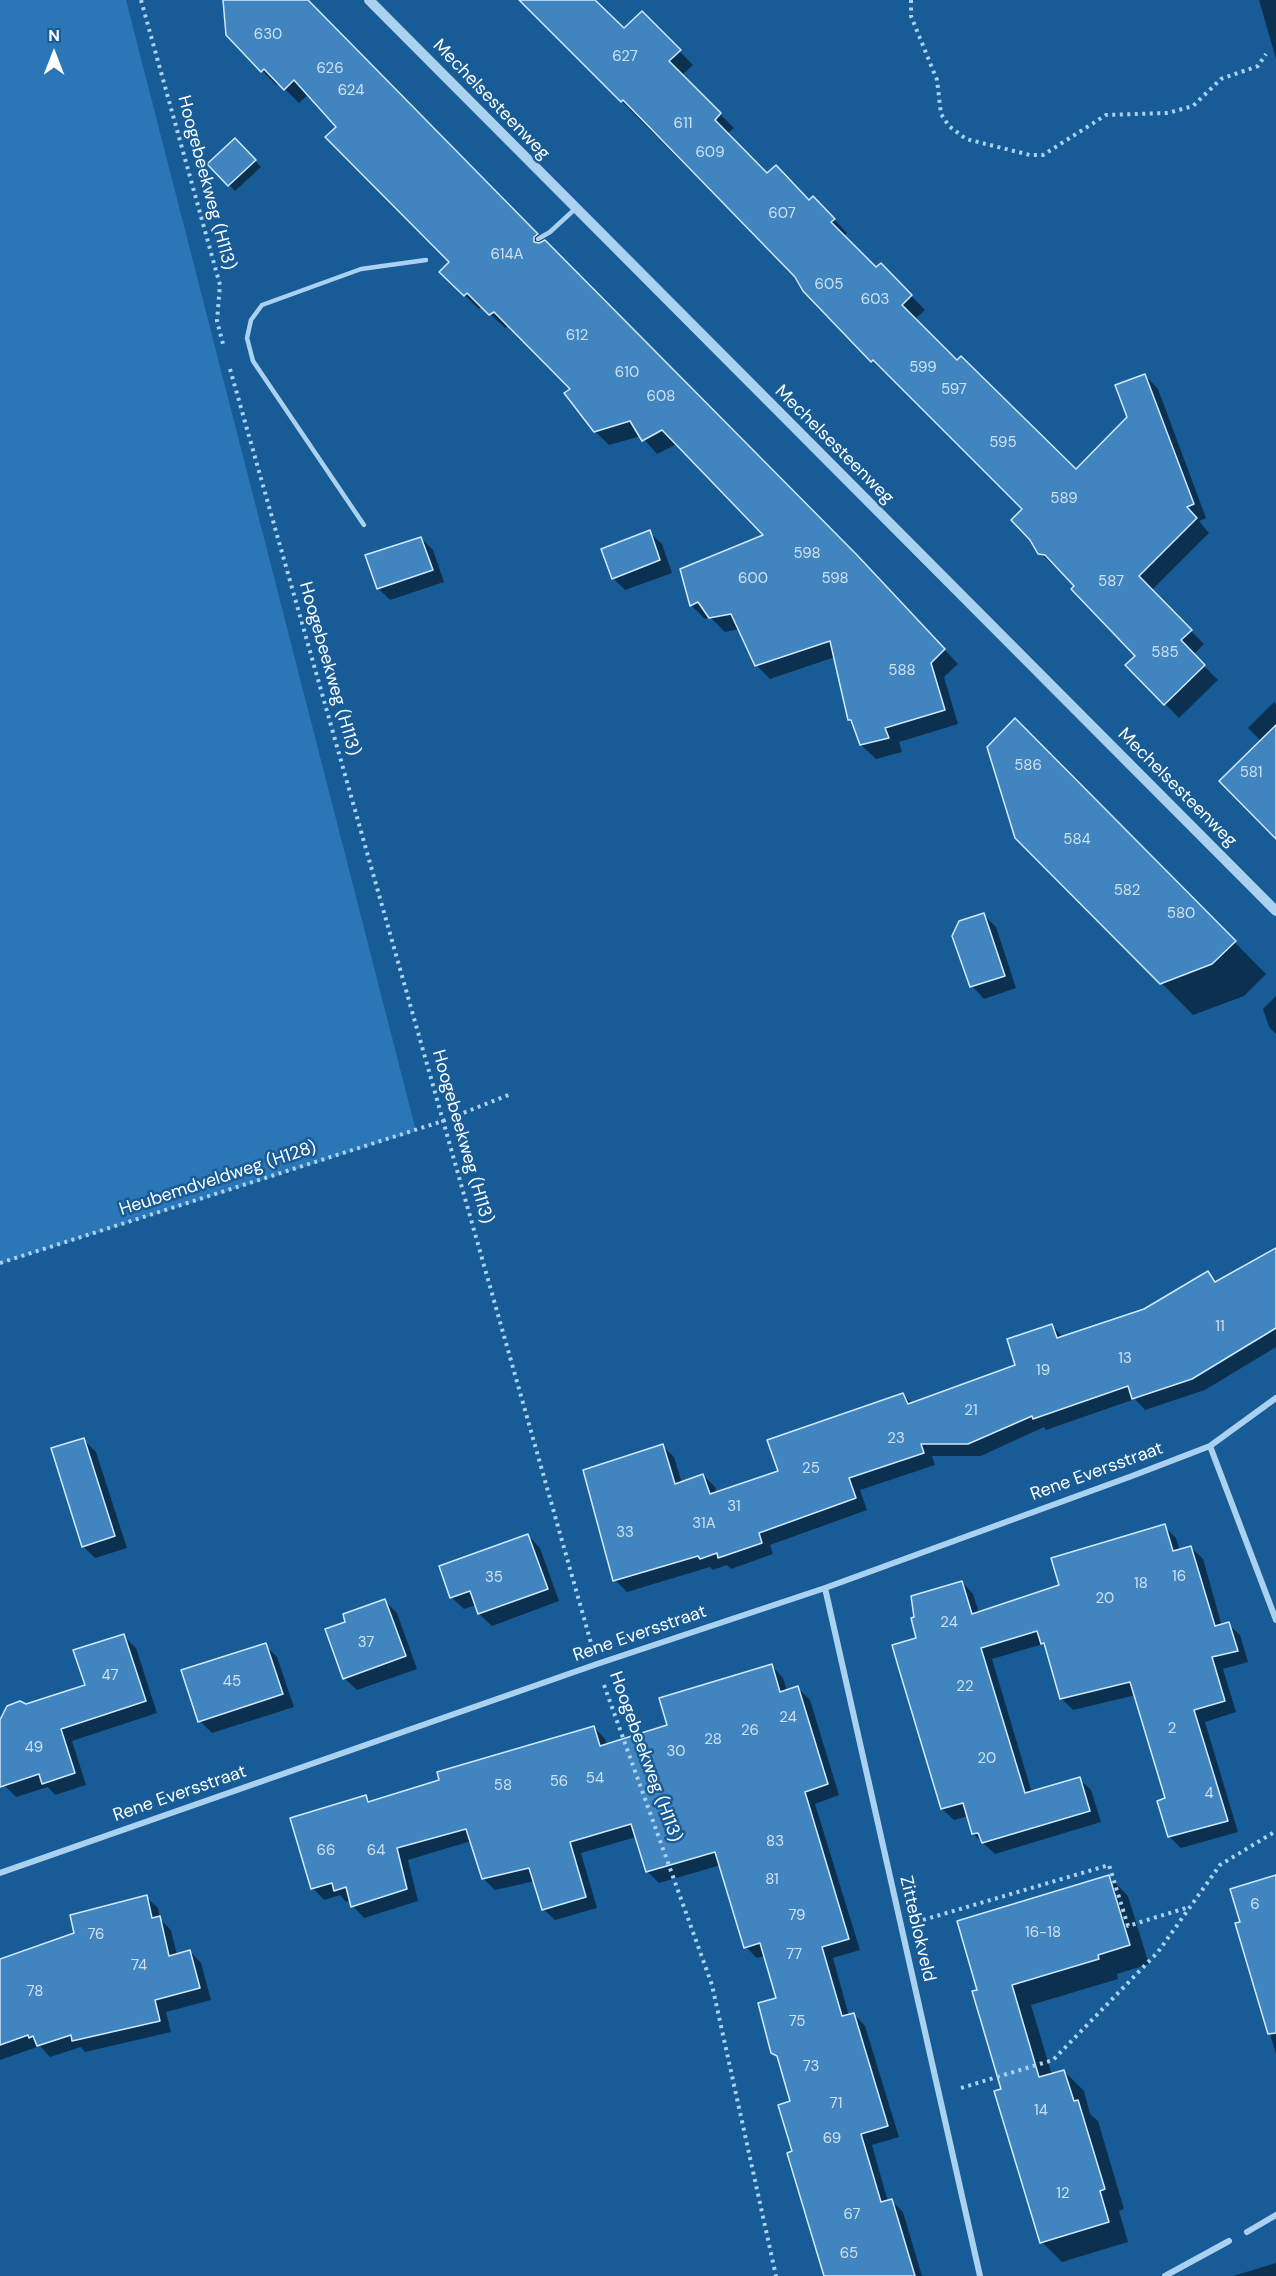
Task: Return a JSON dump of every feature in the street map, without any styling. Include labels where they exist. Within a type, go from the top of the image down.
[{"type":"street","name":"Mechelsesteenweg","points":[[369,0],[1276,911]]},
{"type":"street","name":"Rene Eversstraat","points":[[0,1872],[597,1664],[825,1588],[1210,1446],[1276,1398]]},
{"type":"street","points":[[1210,1446],[1276,1620]]},
{"type":"street","name":"Zitteblokveld","points":[[825,1588],[980,2276]]},
{"type":"street","points":[[1247,2232],[1276,2215]]},
{"type":"street","points":[[1165,2276],[1229,2241]]},
{"type":"lane","points":[[538,239],[550,232],[575,209]]},
{"type":"lane","points":[[364,525],[253,362],[247,338],[251,320],[262,305],[361,269],[426,260]]},
{"type":"path","name":"Hoogebeekweg (H113)","points":[[141,0],[220,285],[217,321],[227,356]]},
{"type":"path","points":[[911,0],[911,16],[937,80],[941,114],[949,126],[966,139],[1030,155],[1043,155],[1106,115],[1168,113],[1193,106],[1221,80],[1258,66],[1266,54]]},
{"type":"path","name":"Hoogebeekweg (H113)","points":[[230,367],[597,1664],[712,1984],[776,2276]]},
{"type":"path","name":"Heubemdveldweg (H128)","points":[[0,1263],[443,1121],[511,1094]]},
{"type":"path","points":[[938,2095],[1053,2060],[1158,1952],[1220,1865],[1276,1831]]},
{"type":"path","points":[[901,1926],[1109,1865],[1128,1926],[1190,1907]]},
{"type":"shaded area","points":[[0,0],[126,0],[416,1131],[0,1264]]},
{"type":"building","points":[[223,0],[308,0],[538,234],[534,237],[534,242],[539,243],[545,240],[857,555],[945,649],[931,663],[945,710],[885,728],[889,738],[860,745],[851,720],[848,720],[830,641],[755,666],[731,614],[709,618],[698,602],[690,606],[680,569],[763,535],[662,430],[642,441],[630,421],[594,432],[564,393],[570,389],[494,312],[489,315],[467,293],[464,296],[439,272],[449,262],[325,137],[336,127],[294,80],[284,90],[264,69],[261,72],[226,35]]},
{"type":"building","points":[[519,0],[595,0],[624,28],[642,11],[681,50],[669,61],[721,113],[715,120],[767,173],[776,165],[809,200],[813,196],[835,219],[831,222],[876,267],[881,263],[912,295],[902,305],[957,360],[961,356],[1076,469],[1127,417],[1115,385],[1145,374],[1194,504],[1187,507],[1197,518],[1139,576],[1192,630],[1181,640],[1205,665],[1164,705],[1125,665],[1135,656],[1071,589],[1074,586],[1045,555],[1038,554],[1030,540],[1011,520],[1022,509],[873,360],[871,362],[803,291],[795,277],[623,100],[621,102]]},
{"type":"building","points":[[235,138],[256,160],[228,186],[207,164]]},
{"type":"building","points":[[650,530],[660,560],[612,579],[601,549]]},
{"type":"building","points":[[421,537],[433,570],[377,589],[365,555]]},
{"type":"building","points":[[1015,718],[1236,941],[1212,964],[1160,984],[1015,838],[987,747]]},
{"type":"building","points":[[1276,725],[1276,839],[1219,781]]},
{"type":"building","points":[[984,913],[1005,976],[970,987],[952,936],[959,921]]},
{"type":"building","points":[[1276,1248],[1276,1328],[1192,1379],[1132,1399],[1128,1386],[1033,1419],[1032,1416],[968,1444],[921,1444],[924,1453],[849,1478],[856,1498],[759,1533],[762,1543],[718,1558],[717,1553],[700,1559],[698,1556],[613,1581],[583,1470],[663,1444],[675,1484],[703,1474],[710,1494],[778,1471],[767,1440],[903,1393],[908,1404],[1015,1365],[1007,1339],[1052,1324],[1057,1338],[1144,1309],[1208,1271],[1215,1282]]},
{"type":"building","points":[[84,1438],[115,1536],[82,1547],[51,1448]]},
{"type":"building","points":[[1165,1524],[1173,1551],[1191,1546],[1215,1626],[1229,1622],[1238,1651],[1212,1657],[1225,1701],[1194,1710],[1228,1821],[1168,1837],[1157,1801],[1165,1798],[1130,1682],[1060,1699],[1044,1643],[1041,1644],[1037,1631],[981,1648],[1025,1793],[1080,1777],[1090,1811],[982,1843],[978,1833],[972,1834],[963,1803],[941,1809],[898,1666],[892,1645],[916,1638],[911,1618],[914,1617],[911,1596],[962,1581],[972,1614],[1059,1585],[1051,1558]]},
{"type":"building","points":[[528,1534],[548,1589],[478,1614],[470,1591],[450,1598],[439,1566]]},
{"type":"building","points":[[385,1599],[406,1656],[343,1679],[325,1629],[345,1622],[343,1614]]},
{"type":"building","points":[[124,1634],[146,1701],[61,1729],[75,1773],[42,1784],[39,1774],[0,1787],[0,1720],[7,1706],[20,1701],[26,1704],[85,1685],[73,1650]]},
{"type":"building","points":[[266,1643],[283,1694],[198,1722],[181,1670]]},
{"type":"building","points":[[772,1664],[780,1692],[798,1686],[828,1784],[805,1792],[849,1939],[822,1947],[842,2016],[854,2013],[888,2126],[861,2134],[881,2202],[892,2199],[915,2276],[824,2276],[787,2153],[792,2151],[778,2105],[790,2101],[777,2056],[771,2053],[758,2003],[776,1998],[760,1943],[744,1948],[715,1852],[646,1872],[631,1824],[570,1842],[586,1897],[542,1910],[529,1868],[482,1879],[466,1829],[397,1848],[407,1889],[351,1907],[346,1887],[334,1891],[332,1883],[311,1889],[290,1818],[366,1795],[368,1802],[439,1780],[437,1772],[594,1726],[600,1746],[667,1725],[659,1698]]},
{"type":"building","points":[[1109,1875],[1130,1945],[1098,1955],[1099,1959],[1012,1985],[1039,2077],[1064,2070],[1074,2101],[1078,2100],[1105,2189],[1100,2191],[1109,2222],[1040,2243],[994,2091],[1001,2089],[972,1991],[977,1990],[957,1921]]},
{"type":"building","points":[[1276,1875],[1276,2033],[1268,2034],[1235,1923],[1240,1922],[1230,1889]]},
{"type":"building","points":[[147,1895],[152,1918],[160,1916],[169,1956],[190,1950],[200,1988],[155,2000],[160,2021],[72,2041],[71,2035],[37,2046],[33,2036],[29,2038],[28,2035],[0,2045],[0,1959],[74,1933],[70,1915]]}]
